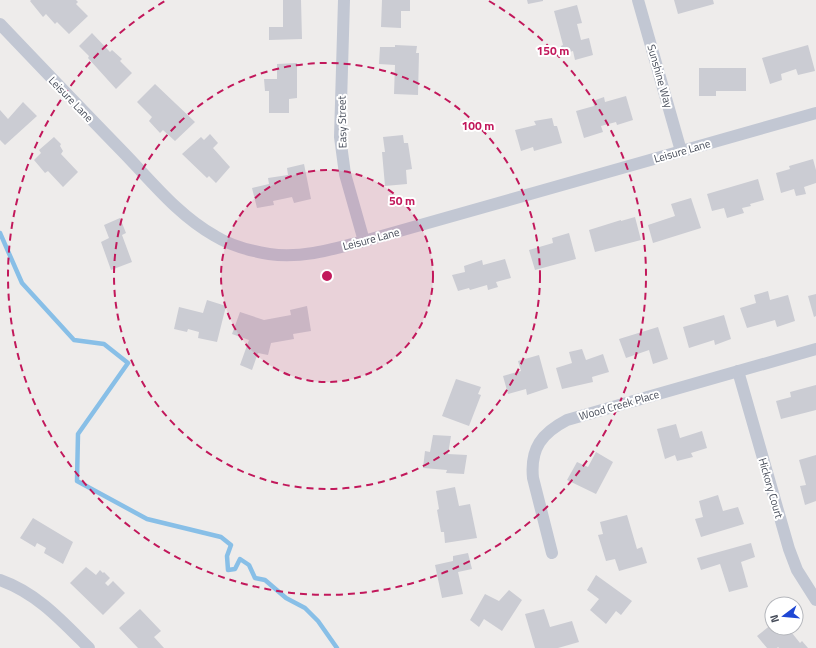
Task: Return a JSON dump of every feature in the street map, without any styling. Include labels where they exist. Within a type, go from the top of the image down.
[{"type":"street","name":"Easy Street","points":[[344,0],[340,137],[345,174],[364,241]]},
{"type":"street","name":"Sunshine Way","points":[[638,0],[681,151]]},
{"type":"street","name":"Leisure Lane","points":[[0,24],[175,206],[190,219],[216,237],[251,250],[271,254],[293,255],[316,253],[364,241],[816,113]]},
{"type":"street","name":"Wood Creek Place","points":[[552,553],[533,478],[532,468],[537,446],[545,435],[556,426],[567,420],[816,349]]},
{"type":"street","name":"Hickory Court","points":[[738,371],[789,549],[797,570],[816,600]]},
{"type":"street","points":[[0,580],[24,590],[40,602],[57,616],[89,648]]},
{"type":"building","points":[[76,0],[78,2],[76,4],[88,16],[69,34],[57,22],[55,24],[46,14],[43,17],[30,1]]},
{"type":"building","points":[[283,0],[301,0],[302,39],[269,40],[269,27],[283,27]]},
{"type":"building","points":[[382,0],[410,0],[410,11],[401,11],[401,28],[381,27]]},
{"type":"building","points":[[527,0],[543,0],[543,1],[528,4]]},
{"type":"building","points":[[674,0],[713,0],[714,4],[678,14]]},
{"type":"building","points":[[577,5],[582,23],[577,24],[581,40],[589,38],[593,55],[575,60],[573,51],[563,54],[561,46],[563,45],[554,11]]},
{"type":"building","points":[[92,33],[110,52],[112,50],[122,59],[120,61],[132,73],[116,89],[79,46]]},
{"type":"building","points":[[395,45],[417,46],[416,53],[419,53],[418,95],[394,94],[395,65],[379,64],[380,47],[395,47]]},
{"type":"building","points":[[808,45],[815,71],[798,75],[796,69],[781,74],[782,80],[770,84],[762,58]]},
{"type":"building","points":[[297,63],[297,98],[289,99],[289,113],[269,113],[269,91],[265,91],[264,79],[277,79],[277,64]]},
{"type":"building","points":[[699,68],[746,68],[746,91],[716,91],[716,96],[699,96]]},
{"type":"building","points":[[155,84],[195,122],[175,141],[163,130],[160,133],[149,121],[152,117],[137,102]]},
{"type":"building","points":[[626,96],[633,120],[617,125],[616,122],[601,126],[603,132],[584,138],[576,111],[594,106],[593,101],[604,97],[605,102]]},
{"type":"building","points":[[23,102],[37,116],[5,145],[0,140],[0,110],[8,119]]},
{"type":"building","points":[[552,118],[554,126],[557,126],[562,143],[534,151],[533,147],[521,151],[515,130],[536,125],[534,121]]},
{"type":"building","points":[[210,134],[218,143],[213,148],[230,167],[216,183],[209,176],[207,178],[182,154],[201,137],[204,140]]},
{"type":"building","points":[[403,135],[404,143],[408,143],[412,169],[406,170],[407,184],[385,186],[382,152],[385,152],[383,137]]},
{"type":"building","points":[[54,137],[61,144],[60,146],[63,151],[61,154],[78,172],[63,187],[48,171],[45,173],[34,160],[41,153],[39,150]]},
{"type":"building","points":[[813,159],[816,170],[816,183],[804,187],[806,194],[796,196],[794,189],[781,193],[776,173],[790,169],[789,166]]},
{"type":"building","points":[[304,164],[311,199],[294,203],[292,197],[273,201],[274,205],[257,208],[252,188],[269,184],[268,178],[288,175],[287,168]]},
{"type":"building","points":[[758,179],[764,200],[742,208],[744,213],[727,218],[724,208],[712,211],[707,194]]},
{"type":"building","points":[[691,198],[701,228],[653,243],[648,225],[675,216],[671,204]]},
{"type":"building","points":[[635,217],[641,240],[595,252],[589,230]]},
{"type":"building","points":[[120,218],[126,233],[122,235],[132,262],[111,270],[101,242],[109,238],[104,225]]},
{"type":"building","points":[[569,233],[576,259],[535,270],[529,250],[553,243],[552,238]]},
{"type":"building","points":[[505,259],[511,278],[496,282],[498,287],[488,290],[487,285],[470,290],[469,288],[458,291],[452,275],[465,272],[464,266],[482,260],[483,265]]},
{"type":"building","points":[[768,291],[770,300],[788,295],[795,321],[777,327],[775,320],[747,328],[740,308],[756,303],[754,295]]},
{"type":"building","points":[[816,294],[816,316],[814,317],[808,296]]},
{"type":"building","points":[[207,300],[226,306],[217,342],[198,338],[199,332],[188,329],[187,332],[174,329],[179,307],[203,313]]},
{"type":"building","points":[[307,306],[311,331],[293,334],[294,339],[271,343],[268,355],[258,353],[252,370],[240,365],[249,340],[232,334],[240,312],[264,320],[291,315],[290,310]]},
{"type":"building","points":[[724,315],[731,339],[715,345],[714,340],[689,348],[683,327]]},
{"type":"building","points":[[658,327],[668,359],[653,364],[649,350],[626,358],[619,339]]},
{"type":"building","points":[[582,349],[586,360],[603,354],[609,372],[592,377],[593,382],[562,389],[556,368],[572,363],[569,352]]},
{"type":"building","points":[[539,355],[548,388],[527,395],[526,389],[508,394],[503,376],[521,371],[518,361]]},
{"type":"building","points":[[456,379],[481,387],[478,394],[481,395],[469,426],[442,416]]},
{"type":"building","points":[[816,385],[816,410],[781,419],[776,401],[791,397],[790,392]]},
{"type":"building","points":[[676,424],[680,438],[702,431],[707,448],[691,453],[693,457],[677,461],[675,455],[665,459],[657,429]]},
{"type":"building","points":[[433,435],[451,436],[448,454],[467,455],[464,474],[446,473],[447,470],[423,468],[425,451],[430,452]]},
{"type":"building","points":[[596,452],[613,462],[596,494],[567,480],[577,462],[588,467]]},
{"type":"building","points":[[816,455],[816,501],[805,505],[800,486],[806,485],[799,460]]},
{"type":"building","points":[[455,487],[459,506],[470,504],[477,538],[445,543],[444,532],[441,532],[437,510],[439,509],[436,491]]},
{"type":"building","points":[[718,495],[723,511],[738,507],[744,524],[701,537],[695,519],[703,517],[699,501]]},
{"type":"building","points":[[627,515],[637,549],[642,547],[647,563],[619,571],[615,559],[606,561],[598,535],[603,534],[600,522]]},
{"type":"building","points":[[33,518],[73,542],[63,564],[44,553],[46,548],[37,543],[35,547],[20,538]]},
{"type":"building","points":[[751,543],[755,557],[741,562],[748,587],[729,592],[720,564],[701,570],[697,558]]},
{"type":"building","points":[[468,553],[472,569],[458,572],[463,594],[442,598],[435,565],[453,561],[453,556]]},
{"type":"building","points":[[86,567],[96,575],[100,570],[103,573],[104,572],[110,578],[105,583],[108,586],[113,581],[125,593],[103,615],[70,583]]},
{"type":"building","points":[[596,575],[632,601],[621,615],[616,611],[606,624],[590,610],[599,599],[587,590]]},
{"type":"building","points":[[509,590],[522,600],[502,631],[484,619],[479,627],[470,620],[485,594],[499,601]]},
{"type":"building","points":[[140,609],[161,631],[154,637],[164,648],[138,648],[119,628]]},
{"type":"building","points":[[544,609],[550,627],[572,621],[579,642],[558,648],[535,648],[525,614]]},
{"type":"building","points":[[764,630],[764,636],[794,636],[800,643],[802,641],[808,648],[767,648],[757,636]]},
{"type":"waterway","points":[[0,233],[22,283],[74,340],[104,344],[128,363],[78,434],[77,481],[147,519],[221,537],[231,545],[227,556],[228,570],[235,569],[240,559],[249,565],[255,578],[265,580],[286,598],[305,608],[318,621],[337,648]]}]
